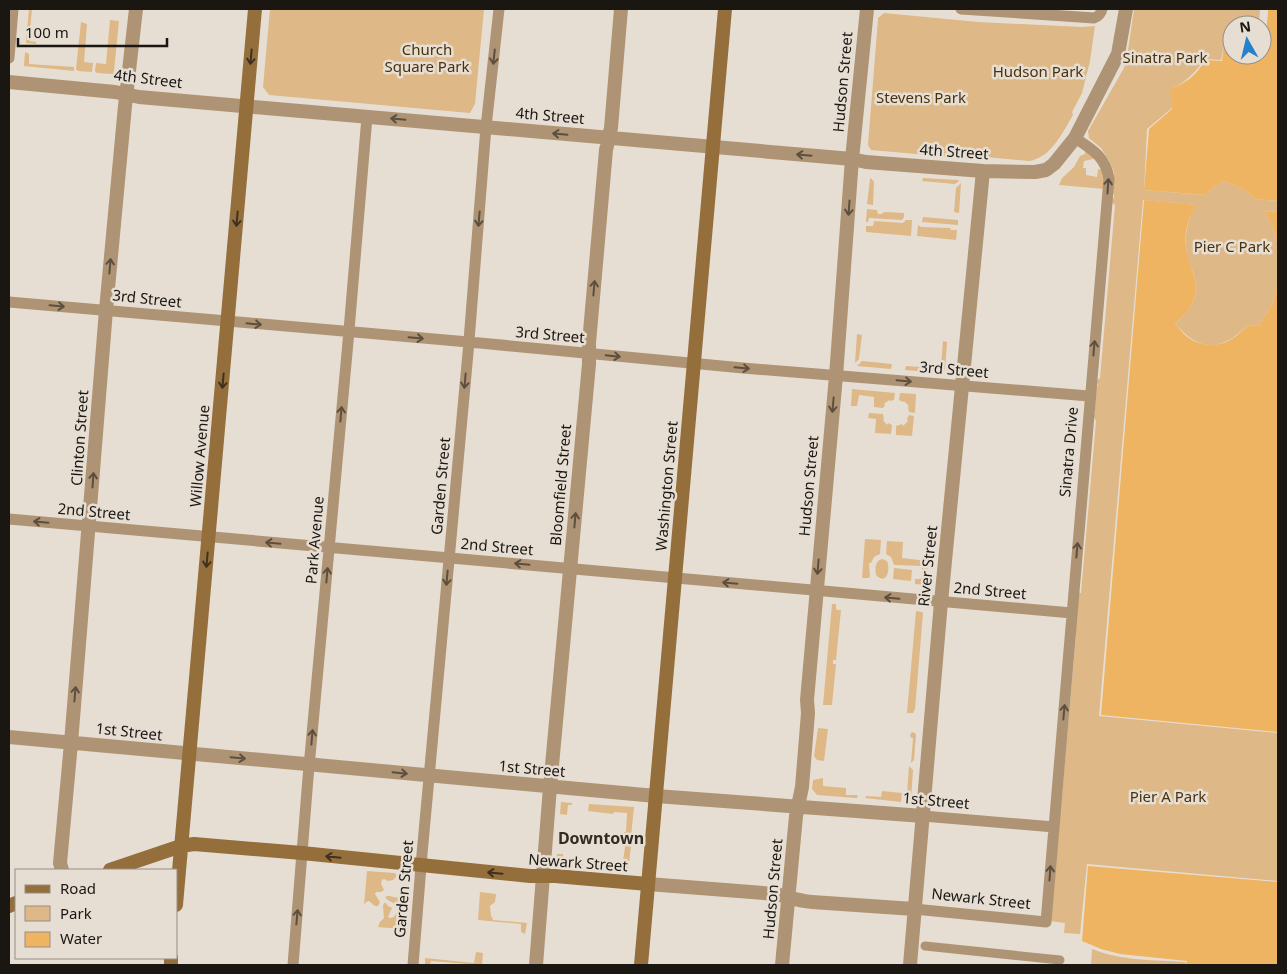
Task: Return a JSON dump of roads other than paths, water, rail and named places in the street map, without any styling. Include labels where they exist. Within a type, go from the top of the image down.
[{"type":"main road","name":"Willow Avenue","points":[[178,881],[255,9]]},
{"type":"main road","name":"Washington Street","points":[[641,965],[725,9]]},
{"type":"main road","name":"Newark Street","points":[[113,869],[181,846],[194,844],[530,876],[648,884]]},
{"type":"street","points":[[9,58],[14,9]]},
{"type":"street","name":"Clinton Street","points":[[62,869],[60,863],[106,310],[136,9]]},
{"type":"street","name":"Garden Street","points":[[413,965],[469,342],[486,127],[499,9]]},
{"type":"street","name":"Bloomfield Street","points":[[536,965],[550,786],[606,150],[611,128],[620,9]]},
{"type":"street","name":"Hudson Street","points":[[782,965],[798,806],[802,786],[808,713],[807,700],[836,376],[852,159],[867,9]]},
{"type":"street","points":[[961,9],[1094,18],[1102,12],[1102,9]]},
{"type":"street","points":[[1075,138],[1118,54],[1126,9]]},
{"type":"street","name":"4th Street","points":[[9,82],[115,92],[139,97],[983,171],[1036,172],[1046,170],[1054,164],[1075,138]]},
{"type":"street","name":"Park Avenue","points":[[293,965],[309,764],[330,547],[367,117]]},
{"type":"street","name":"Sinatra Drive","points":[[1046,922],[1108,178],[1101,158],[1075,138]]},
{"type":"street","name":"River Street","points":[[910,965],[941,602],[983,171]]},
{"type":"street","name":"3rd Street","points":[[9,302],[469,342],[694,364],[1090,396]]},
{"type":"street","name":"2nd Street","points":[[9,520],[1072,613]]},
{"type":"street","name":"1st Street","points":[[9,737],[656,796],[1054,828]]},
{"type":"street","name":"Newark Street","points":[[648,884],[776,894],[799,901],[914,909],[1046,922]]},
{"type":"street","points":[[925,946],[1060,960]]},
{"type":"water","points":[[1268,9],[1278,9],[1278,201],[1256,199],[1243,189],[1224,181],[1213,187],[1205,195],[1144,190],[1149,129],[1172,109],[1170,89],[1190,78],[1205,60],[1222,61],[1222,65],[1272,65],[1272,15],[1268,15]]},
{"type":"water","points":[[1144,200],[1197,205],[1188,222],[1185,240],[1196,283],[1195,296],[1186,314],[1175,323],[1190,339],[1207,345],[1225,343],[1248,325],[1259,326],[1272,305],[1278,284],[1278,732],[1101,715]]},
{"type":"water","points":[[1265,211],[1278,212],[1278,246],[1273,228]]},
{"type":"water","points":[[1088,866],[1278,882],[1278,965],[1194,965],[1186,964],[1187,961],[1120,954],[1082,941]]},
{"type":"district","name":"Downtown","points":[[601,838]]},
{"type":"park label","name":"Church Square Park","points":[[427,58]]},
{"type":"park label","name":"Sinatra Park","points":[[1165,58]]},
{"type":"park label","name":"Hudson Park","points":[[1038,72]]},
{"type":"park label","name":"Stevens Park","points":[[921,98]]},
{"type":"park label","name":"Pier C Park","points":[[1232,247]]},
{"type":"park label","name":"Pier A Park","points":[[1168,797]]}]
